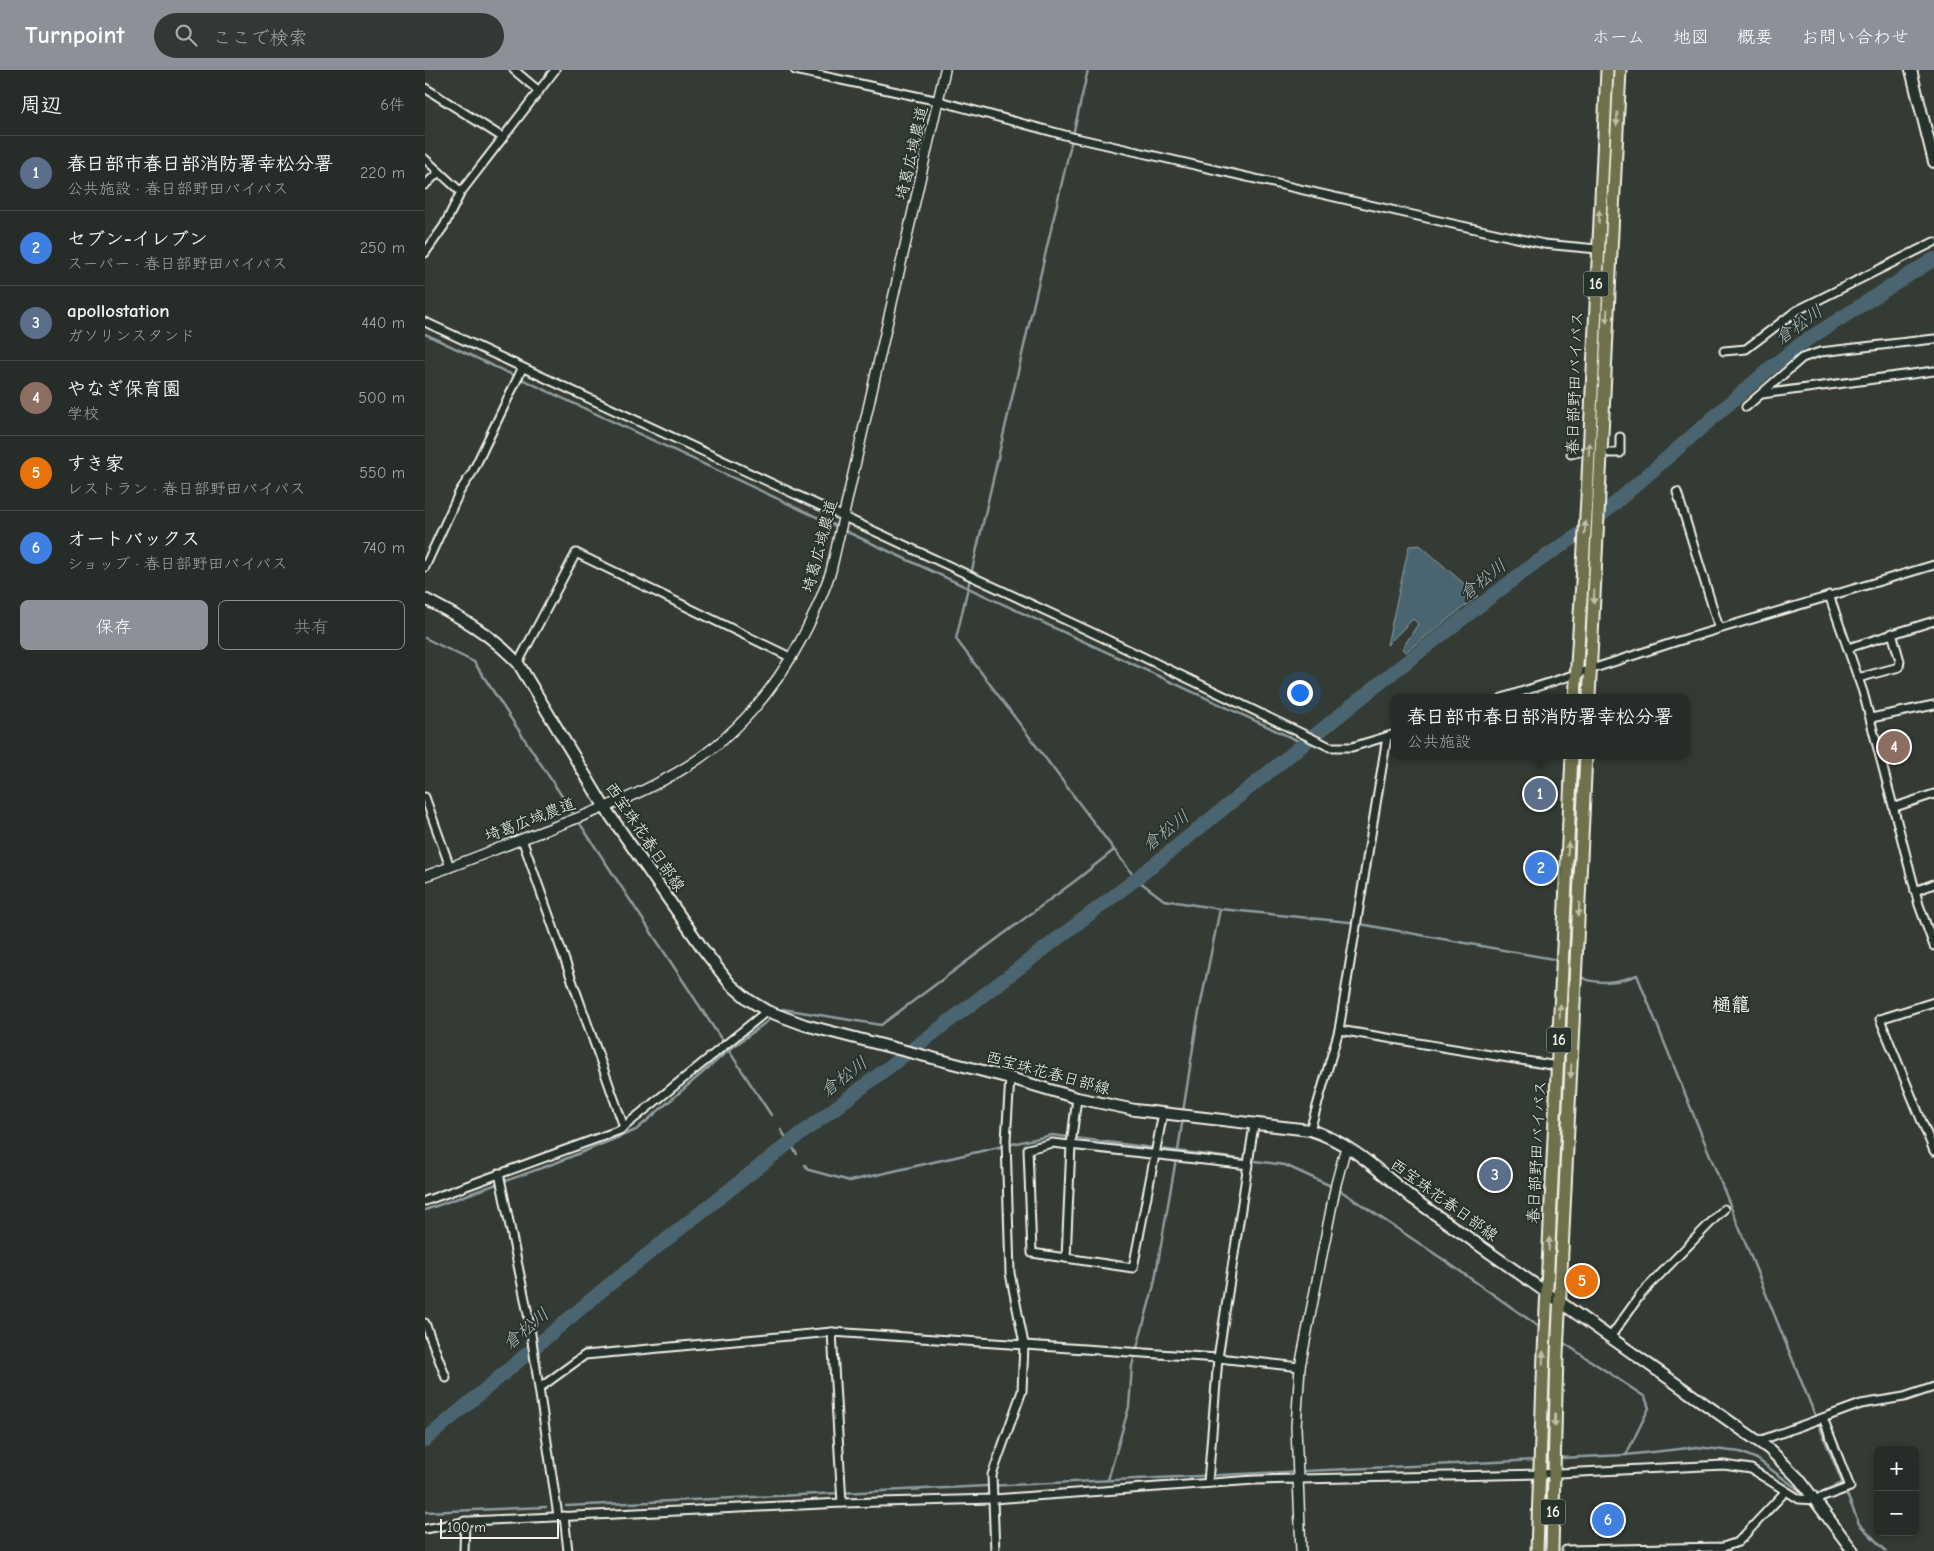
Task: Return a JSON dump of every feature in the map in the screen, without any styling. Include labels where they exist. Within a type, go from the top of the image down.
[{"type":"highway","name":"春日部野田バイパス","points":[[1575,694],[1587,498],[1597,249],[1607,70]]},
{"type":"highway","name":"春日部野田バイパス","points":[[1589,694],[1620,70]]},
{"type":"highway","name":"春日部野田バイパス","points":[[1537,1551],[1572,759]]},
{"type":"highway","name":"春日部野田バイパス","points":[[1552,1551],[1560,1302],[1586,759]]},
{"type":"main road","points":[[1911,70],[1934,162]]},
{"type":"main road","name":"西宝珠花春日部線","points":[[425,599],[480,628],[499,643],[518,664],[605,808],[703,949],[730,984],[749,1000],[767,1011],[805,1025],[925,1058],[1010,1078],[1077,1098],[1135,1110],[1310,1130],[1331,1136],[1347,1146],[1412,1198],[1759,1441],[1782,1460],[1805,1487],[1853,1551]]},
{"type":"street","points":[[514,70],[539,91]]},
{"type":"street","points":[[425,253],[444,226],[461,192],[555,70]]},
{"type":"street","points":[[795,70],[939,101],[1072,137],[1544,244],[1597,249]]},
{"type":"street","name":"埼葛広域農道","points":[[425,876],[605,808],[665,779],[710,749],[741,723],[793,658],[817,611],[831,571],[945,70]]},
{"type":"street","points":[[425,88],[502,137]]},
{"type":"street","points":[[425,159],[461,192]]},
{"type":"street","points":[[425,185],[439,172]]},
{"type":"street","points":[[1724,351],[1746,350],[1796,311],[1934,242]]},
{"type":"street","points":[[425,322],[522,369],[604,404],[843,518],[1089,631],[1330,747],[1352,747],[1391,736]]},
{"type":"street","points":[[1746,407],[1802,358],[1820,352],[1934,339]]},
{"type":"street","points":[[425,567],[459,491],[472,473],[522,369]]},
{"type":"street","points":[[1762,394],[1934,371]]},
{"type":"street","points":[[1610,453],[1620,453],[1620,437]]},
{"type":"street","points":[[1571,454],[1579,452]]},
{"type":"street","points":[[1677,492],[1719,628]]},
{"type":"street","points":[[518,664],[576,553],[793,658]]},
{"type":"street","points":[[1515,694],[1719,628],[1934,565]]},
{"type":"street","points":[[1829,595],[1871,718],[1915,891],[1934,946]]},
{"type":"street","points":[[1848,648],[1934,621]]},
{"type":"street","points":[[1858,678],[1899,667],[1900,661],[1892,634]]},
{"type":"street","points":[[1871,718],[1934,705]]},
{"type":"street","points":[[1310,1130],[1339,1030],[1387,737]]},
{"type":"street","points":[[1895,807],[1934,794]]},
{"type":"street","points":[[425,797],[449,867]]},
{"type":"street","points":[[522,839],[625,1127]]},
{"type":"street","points":[[1915,891],[1934,884]]},
{"type":"street","points":[[1934,1002],[1880,1019],[1934,1151]]},
{"type":"street","points":[[425,1201],[499,1176],[625,1127],[767,1011]]},
{"type":"street","points":[[1339,1030],[1557,1066]]},
{"type":"street","points":[[995,1551],[992,1474],[1022,1391],[1024,1344],[1010,1273],[1006,1140],[1010,1078]]},
{"type":"street","points":[[1066,1258],[1071,1145],[1077,1098]]},
{"type":"street","points":[[1163,1113],[1154,1155],[1133,1268],[1032,1253],[1028,1149],[1052,1143],[1154,1155],[1177,1156],[1249,1165]]},
{"type":"street","points":[[1209,1483],[1218,1358],[1255,1125]]},
{"type":"street","points":[[1301,1551],[1295,1427],[1300,1367],[1336,1184],[1347,1146]]},
{"type":"street","points":[[499,1176],[528,1314],[568,1551]]},
{"type":"street","points":[[1611,1336],[1641,1294],[1724,1209]]},
{"type":"street","points":[[425,1323],[446,1378]]},
{"type":"street","points":[[832,1332],[842,1500]]},
{"type":"street","points":[[541,1387],[585,1355],[832,1332],[1218,1358],[1300,1367]]},
{"type":"street","points":[[1759,1441],[1861,1404],[1904,1397],[1934,1386]]},
{"type":"street","points":[[425,1529],[465,1521],[842,1500],[994,1499],[1209,1483],[1539,1474],[1724,1464],[1751,1469],[1799,1499],[1813,1499],[1850,1487],[1823,1418]]},
{"type":"street","points":[[1565,1550],[1723,1547],[1738,1542],[1786,1491]]},
{"type":"street","points":[[464,1551],[465,1521]]},
{"type":"water","points":[[1420,545],[1478,596],[1406,652],[1402,649],[1418,624],[1413,619],[1387,645],[1409,546]]},
{"type":"waterway","points":[[1088,70],[956,639],[1136,879],[1164,900],[1220,909],[1349,922],[1553,959],[1560,963]]},
{"type":"waterway","name":"倉松川","points":[[425,1440],[605,1288],[789,1143],[1136,879],[1391,674],[1531,566],[1581,533],[1770,368],[1802,343],[1934,259]]},
{"type":"waterway","points":[[425,334],[838,527]]},
{"type":"waterway","points":[[843,530],[1305,744]]},
{"type":"waterway","points":[[425,638],[474,662],[771,1115]]},
{"type":"waterway","points":[[779,1012],[783,1009],[881,1025],[1114,850]]},
{"type":"waterway","points":[[1183,1112],[1197,1022],[1220,909]]},
{"type":"waterway","points":[[1579,976],[1593,981],[1608,982],[1623,980],[1637,975],[1859,1524],[1886,1551]]},
{"type":"waterway","points":[[425,1210],[558,1162],[636,1130],[729,1050],[773,1017]]},
{"type":"waterway","points":[[1178,1151],[1183,1117]]},
{"type":"waterway","name":"倉松川","points":[[781,1130],[797,1154]]},
{"type":"waterway","points":[[805,1165],[809,1170],[850,1181],[1052,1135],[1285,1165],[1333,1187]]},
{"type":"waterway","points":[[1108,1480],[1129,1407],[1132,1366],[1154,1285],[1176,1159]]},
{"type":"waterway","points":[[1338,1189],[1541,1328]]},
{"type":"waterway","points":[[1561,1341],[1645,1397],[1649,1408],[1626,1455]]},
{"type":"waterway","points":[[1559,1458],[1626,1455],[1697,1447],[1740,1452],[1757,1459],[1800,1491],[1805,1492]]},
{"type":"waterway","points":[[566,1506],[1536,1460]]},
{"type":"waterway","points":[[1813,1492],[1819,1493],[1843,1483]]},
{"type":"waterway","points":[[425,1512],[546,1507]]},
{"type":"place","name":"やなぎ保育園","points":[[1894,747]]},
{"type":"place","name":"春日部市春日部消防署幸松分署","points":[[1540,794]]},
{"type":"place","name":"セブン-イレブン","points":[[1541,868]]},
{"type":"place","name":"apollostation","points":[[1495,1175]]},
{"type":"place","name":"すき家","points":[[1582,1281]]},
{"type":"place","name":"オートバックス","points":[[1608,1520]]},
{"type":"district","name":"樋籠","points":[[1731,1005]]}]
